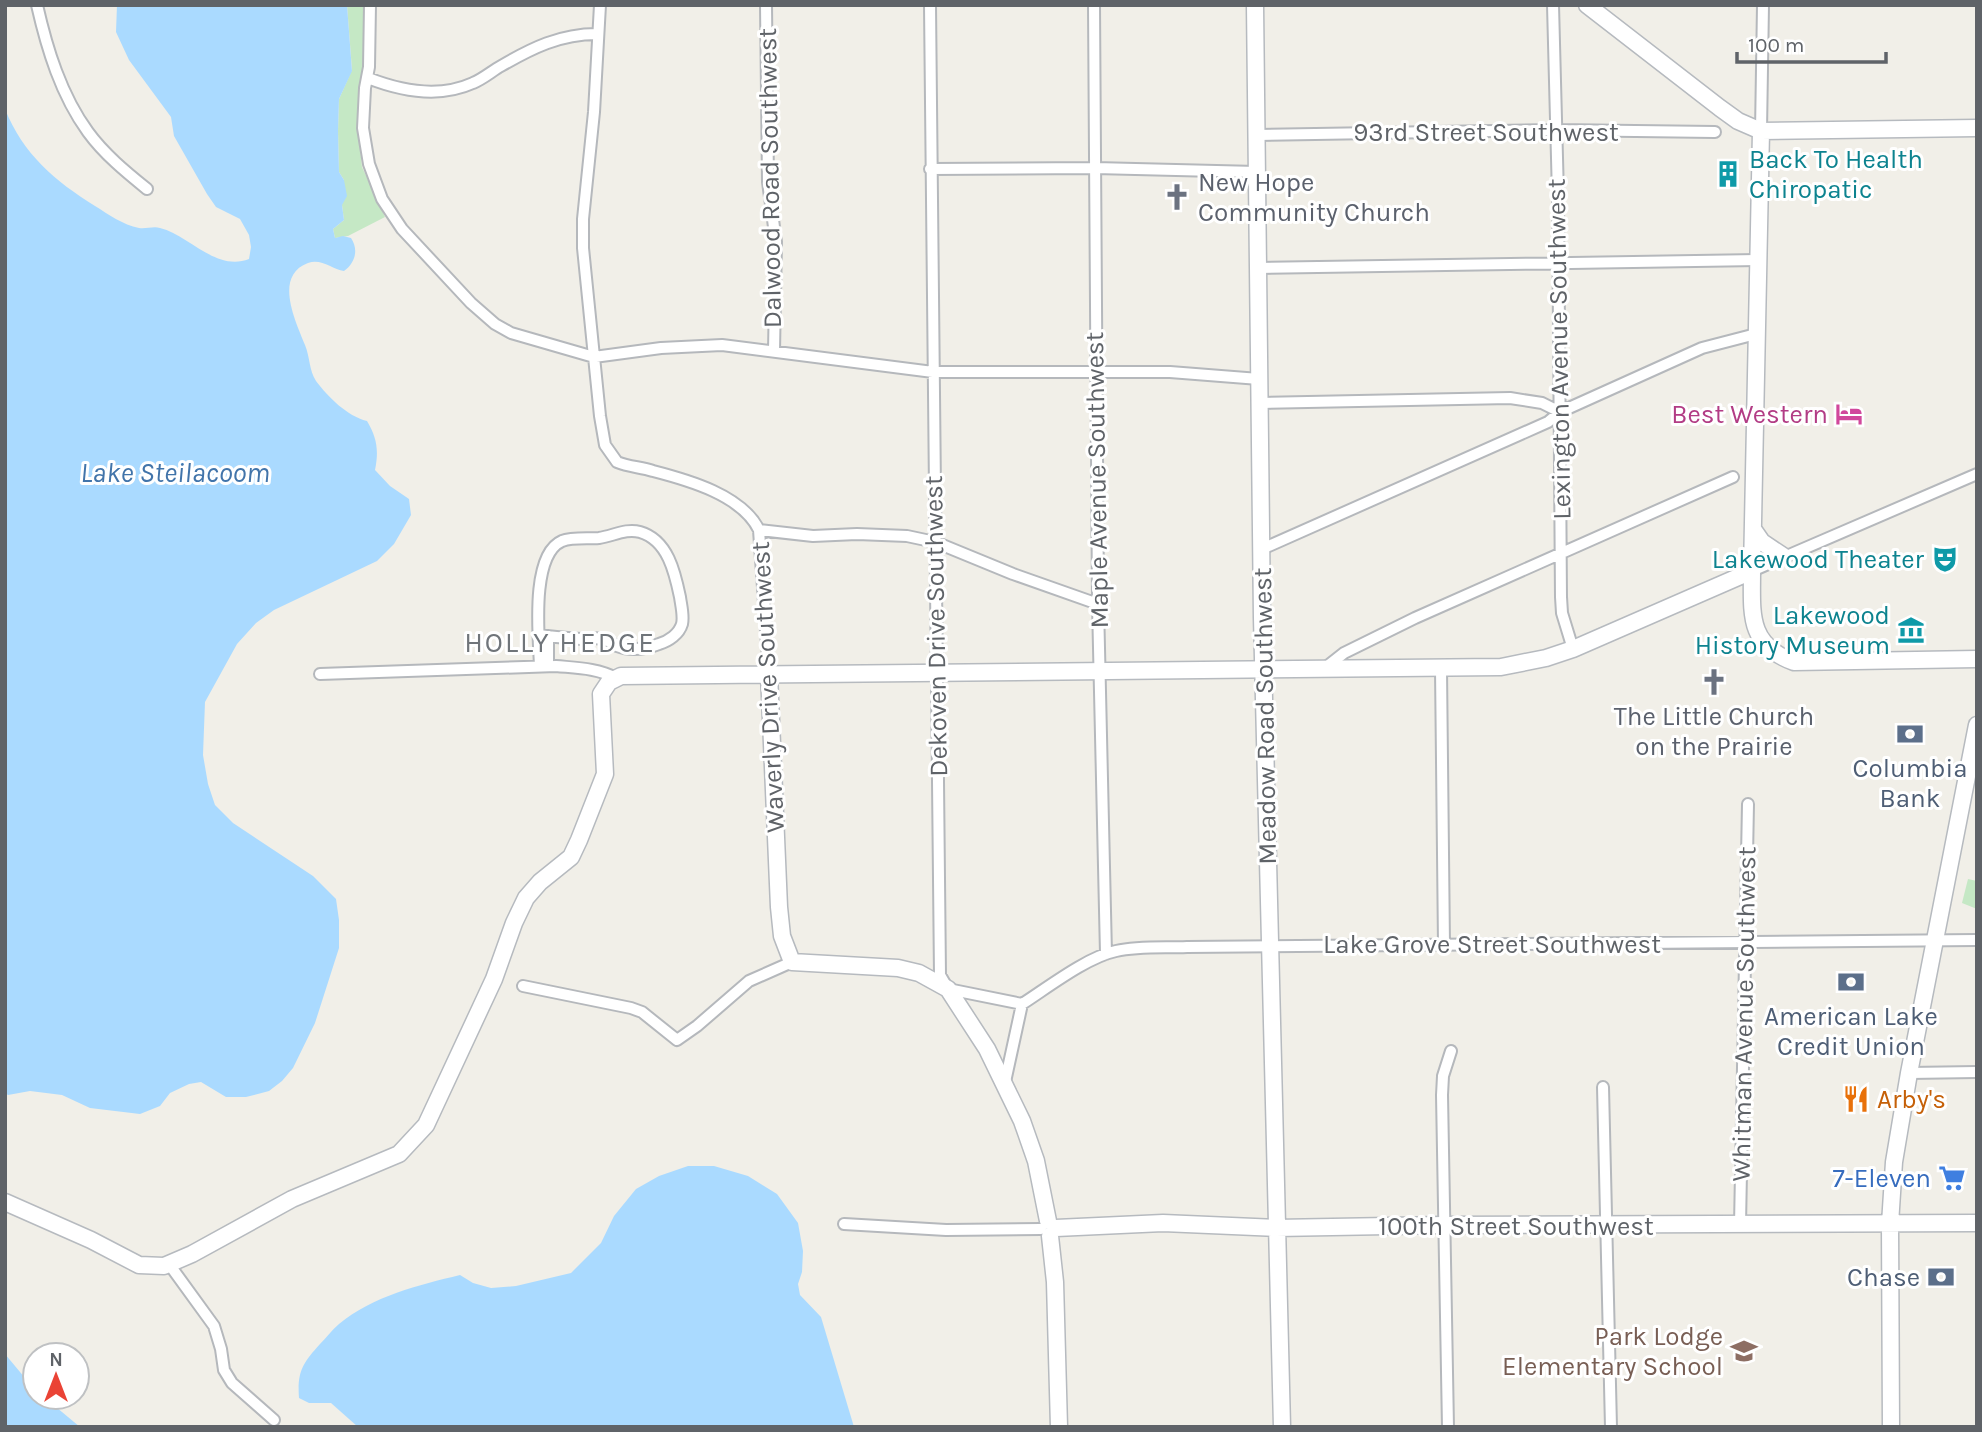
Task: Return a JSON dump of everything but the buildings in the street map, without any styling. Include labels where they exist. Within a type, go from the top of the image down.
[{"type":"street","points":[[37,5],[53,63],[87,132],[106,154],[147,189]]},
{"type":"street","points":[[370,5],[368,78],[363,128],[366,153],[382,199],[402,229],[471,303],[500,327],[524,338],[594,357],[699,345],[737,346],[933,372],[1181,372],[1259,379]]},
{"type":"street","name":"Waverly Drive Southwest","points":[[600,5],[594,112],[583,219],[586,288],[605,444],[614,460],[626,466],[652,470],[718,492],[742,510],[759,530],[769,674],[779,908],[782,936],[792,962]]},
{"type":"street","name":"Dalwood Road Southwest","points":[[766,5],[768,182],[776,242],[774,351]]},
{"type":"street","name":"Dekoven Drive Southwest","points":[[930,5],[940,975],[1005,1082],[1036,1161],[1049,1228],[1055,1282],[1059,1427]]},
{"type":"street","name":"Maple Avenue Southwest","points":[[1094,5],[1098,604],[1106,954]]},
{"type":"street","name":"Meadow Road Southwest","points":[[1255,5],[1269,946],[1282,1427]]},
{"type":"street","name":"Lexington Avenue Southwest","points":[[1553,5],[1559,265],[1562,613],[1573,649]]},
{"type":"street","points":[[1587,5],[1738,121],[1761,131],[1977,128]]},
{"type":"street","points":[[1763,5],[1752,571],[1754,626],[1765,645],[1780,657],[1803,662],[1977,659]]},
{"type":"street","points":[[368,78],[404,90],[448,90],[474,83],[545,43],[579,34],[597,34]]},
{"type":"street","name":"93rd Street Southwest","points":[[1257,135],[1556,130],[1715,132]]},
{"type":"street","points":[[930,169],[1095,168],[1257,172]]},
{"type":"street","points":[[1258,268],[1758,260]]},
{"type":"street","points":[[1262,548],[1548,422],[1560,412],[1657,367],[1702,348],[1756,334]]},
{"type":"street","points":[[1260,403],[1510,398],[1542,403],[1560,412]]},
{"type":"street","points":[[5,1202],[91,1240],[139,1265],[155,1267],[192,1254],[292,1199],[399,1154],[426,1125],[494,979],[526,898],[540,882],[563,866],[579,840],[605,774],[601,694],[604,686],[616,678],[628,675],[1501,667],[1546,658],[1573,649],[1977,474]]},
{"type":"street","points":[[1325,668],[1344,653],[1415,618],[1733,477]]},
{"type":"street","points":[[1753,529],[1769,548],[1783,556]]},
{"type":"street","points":[[759,530],[813,536],[907,536],[935,542],[1013,574],[1098,604]]},
{"type":"street","points":[[543,636],[603,639],[620,647],[635,649],[659,644],[674,636],[682,623],[681,607],[675,574],[666,554],[656,542],[641,533],[624,531],[610,537],[563,541],[550,550],[543,569],[536,617],[543,636],[544,666]]},
{"type":"street","points":[[320,674],[544,666],[590,669],[616,678]]},
{"type":"street","points":[[1441,669],[1444,945]]},
{"type":"street","points":[[1891,1427],[1889,1224],[1894,1162],[1934,939],[1977,725]]},
{"type":"street","name":"Whitman Avenue Southwest","points":[[1740,1225],[1748,804]]},
{"type":"street","name":"Lake Grove Street Southwest","points":[[1022,1004],[1106,954],[1123,950],[1269,946],[1977,940]]},
{"type":"street","points":[[523,986],[642,1012],[677,1040],[749,981],[792,962],[898,968],[919,973],[948,989],[1022,1004],[1005,1082]]},
{"type":"street","points":[[1448,1427],[1442,1095],[1443,1076],[1451,1051]]},
{"type":"street","points":[[1909,1073],[1977,1073]]},
{"type":"street","points":[[1603,1087],[1611,1427]]},
{"type":"street","name":"100th Street Southwest","points":[[844,1224],[946,1230],[1168,1223],[1276,1228],[1977,1223]]},
{"type":"street","points":[[169,1264],[214,1326],[224,1370],[232,1383],[274,1420]]},
{"type":"green space","points":[[347,5],[364,5],[364,73],[358,129],[362,167],[385,217],[348,236],[335,238],[333,229],[344,220],[344,180],[339,172],[339,99],[352,70]]},
{"type":"green space","points":[[1968,879],[1977,881],[1977,909],[1962,903]]},
{"type":"water","name":"Lake Steilacoom","points":[[117,5],[347,5],[352,71],[339,99],[338,131],[339,172],[344,180],[347,196],[342,205],[344,220],[333,229],[335,238],[351,238],[355,256],[344,271],[317,262],[297,269],[289,289],[290,300],[316,381],[338,405],[367,421],[376,444],[375,470],[390,486],[409,499],[411,515],[394,544],[377,561],[274,610],[256,623],[237,644],[205,702],[203,755],[215,805],[233,823],[313,876],[336,899],[339,948],[315,1023],[293,1068],[269,1091],[246,1097],[226,1097],[201,1082],[189,1084],[170,1093],[160,1106],[140,1114],[90,1108],[62,1095],[30,1091],[8,1095],[5,1093],[5,109],[21,140],[42,165],[67,187],[116,219],[139,228],[158,227],[171,232],[225,261],[249,259],[251,247],[249,235],[240,219],[216,207],[207,194],[174,136],[171,117],[129,60],[116,32]]},
{"type":"water","points":[[688,1166],[714,1166],[748,1176],[777,1194],[798,1223],[803,1251],[802,1272],[798,1284],[800,1295],[821,1317],[854,1427],[358,1427],[331,1403],[309,1403],[299,1398],[300,1374],[305,1362],[334,1329],[352,1314],[397,1293],[460,1275],[473,1283],[491,1288],[516,1286],[571,1273],[601,1243],[614,1216],[636,1189],[659,1176]]},
{"type":"water","points":[[5,1354],[21,1373],[21,1411],[61,1411],[80,1427],[5,1427]]},
{"type":"place","name":"Back To Health Chiropatic","points":[[1728,174]]},
{"type":"place","name":"New Hope Community Church","points":[[1177,197]]},
{"type":"place","name":"Best Western","points":[[1849,414]]},
{"type":"place","name":"Lakewood Theater","points":[[1945,559]]},
{"type":"place","name":"Lakewood History Museum","points":[[1911,630]]},
{"type":"place","name":"The Little Church on the Prairie","points":[[1714,682]]},
{"type":"place","name":"Columbia Bank","points":[[1910,734]]},
{"type":"place","name":"American Lake Credit Union","points":[[1851,982]]},
{"type":"place","name":"Arby's","points":[[1856,1099]]},
{"type":"place","name":"7-Eleven","points":[[1952,1178]]},
{"type":"place","name":"Chase","points":[[1941,1277]]},
{"type":"place","name":"Park Lodge Elementary School","points":[[1744,1351]]},
{"type":"district","name":"HOLLY HEDGE","points":[[560,642]]}]
